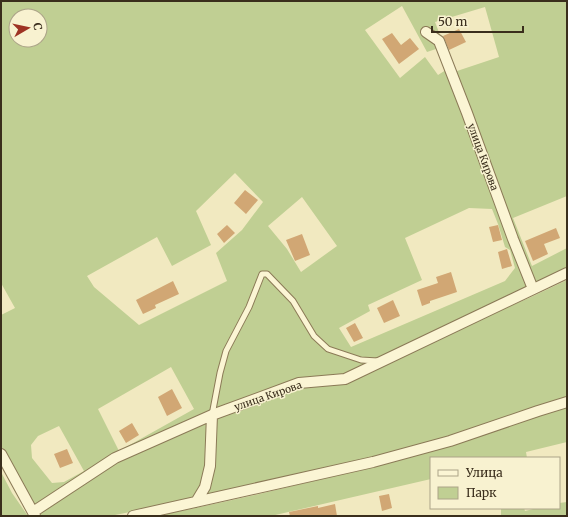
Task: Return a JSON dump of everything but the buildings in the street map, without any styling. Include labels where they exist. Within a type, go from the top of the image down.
[{"type":"street","name":"улица Кирова","points":[[426,32],[439,40],[513,239],[534,289]]},
{"type":"street","name":"улица Кирова","points":[[34,514],[115,458],[212,415],[299,383],[345,379],[567,273]]},
{"type":"street","points":[[133,516],[161,513],[196,502],[380,460],[450,441],[567,402]]},
{"type":"street","points":[[196,502],[205,487],[210,466],[212,415]]},
{"type":"street","points":[[1,454],[34,514]]},
{"type":"lane","points":[[212,415],[226,351],[249,307],[262,274],[267,274],[293,301],[314,336],[328,349],[361,360],[385,361]]},
{"type":"green space","points":[[1,1],[567,1],[567,196],[513,218],[532,266],[567,248],[567,268],[343,376],[299,379],[201,417],[33,506],[1,447],[1,315],[15,308],[1,283]],"holes":[[[402,6],[427,52],[439,48],[449,68],[438,75],[425,57],[400,78],[365,30]],[[485,7],[499,57],[454,72],[435,22]],[[235,173],[263,202],[242,230],[216,253],[227,281],[139,325],[94,287],[87,276],[157,237],[172,266],[211,245],[196,211]],[[302,197],[337,246],[301,272],[287,249],[268,226]],[[469,208],[492,209],[505,247],[510,250],[515,268],[505,281],[351,347],[339,328],[370,311],[368,305],[422,280],[405,238]],[[171,367],[194,409],[119,451],[98,409]],[[59,426],[84,471],[64,482],[52,483],[32,458],[31,445],[38,436]]]},
{"type":"green space","points":[[567,280],[567,398],[421,445],[220,494],[110,516],[38,516],[37,512],[120,460],[211,418],[302,385],[345,381],[442,335]]},
{"type":"green space","points":[[567,407],[567,442],[526,452],[527,457],[430,457],[430,479],[271,516],[167,516],[166,514],[318,480],[418,453]]},
{"type":"green space","points":[[1,472],[12,493],[28,516],[1,516]]},
{"type":"green space","points":[[567,502],[567,516],[501,516],[501,509],[524,509],[525,511],[533,509],[560,509],[560,503]]}]
